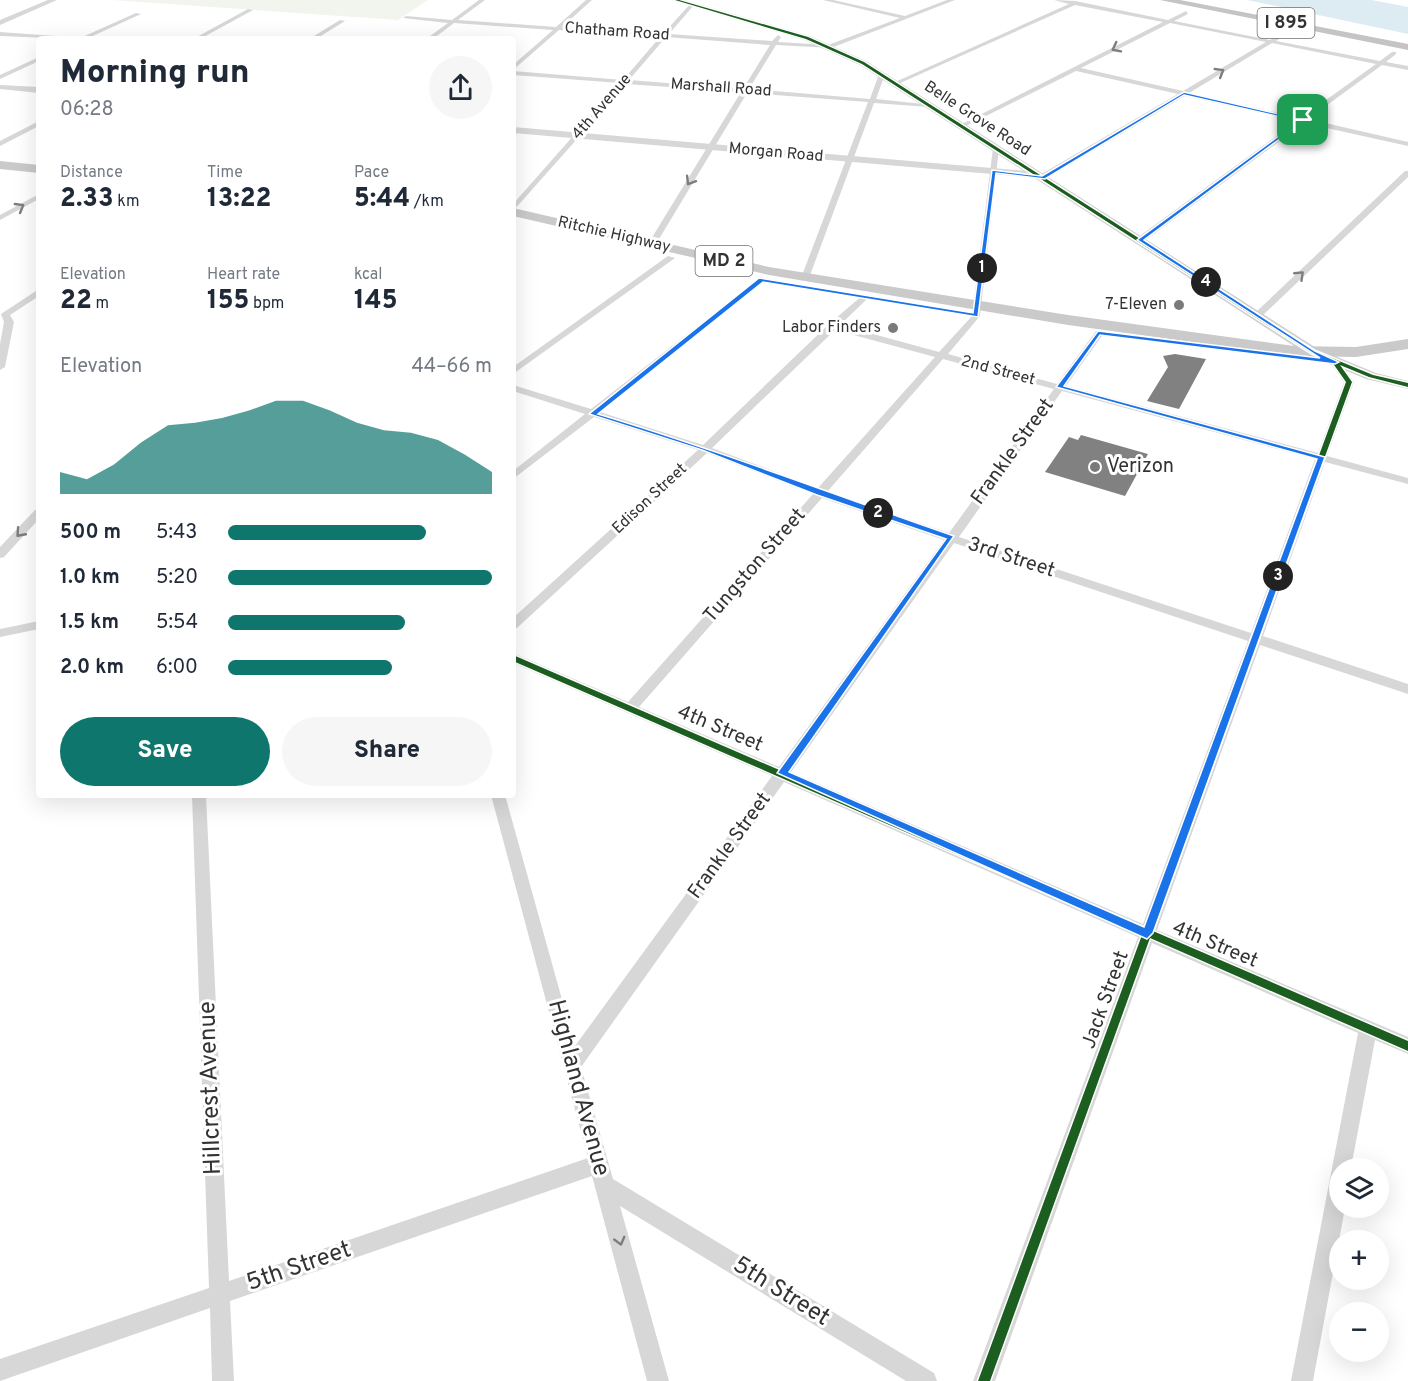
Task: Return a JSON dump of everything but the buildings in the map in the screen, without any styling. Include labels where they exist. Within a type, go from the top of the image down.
[{"type":"highway","name":"I 895","points":[[1165,0],[1408,45]]},
{"type":"highway","name":"I 895","points":[[1186,0],[1408,45]]},
{"type":"main road","name":"Belle Grove Road","points":[[676,0],[782,30],[829,47],[896,83],[1313,352],[1371,376],[1408,385]]},
{"type":"main road","points":[[0,158],[36,161]]},
{"type":"main road","points":[[0,165],[36,169]]},
{"type":"main road","name":"Ritchie Highway","points":[[516,211],[805,278],[976,311],[1098,333],[1335,362]]},
{"type":"main road","name":"Ritchie Highway","points":[[516,222],[761,280],[863,298],[1313,352],[1356,352],[1408,344]]},
{"type":"main road","name":"MD 2","points":[[1335,362],[1408,354]]},
{"type":"street","points":[[0,23],[54,0]]},
{"type":"street","points":[[433,36],[482,0]]},
{"type":"street","points":[[516,67],[589,0]]},
{"type":"street","points":[[826,0],[907,18]]},
{"type":"street","points":[[829,47],[952,0]]},
{"type":"street","points":[[1057,0],[1408,68]]},
{"type":"street","points":[[896,83],[1083,0]]},
{"type":"street","name":"4th Avenue","points":[[516,207],[692,4]]},
{"type":"street","points":[[202,36],[250,10]]},
{"type":"street","points":[[962,126],[1186,13]]},
{"type":"street","points":[[88,36],[138,14]]},
{"type":"street","name":"Chatham Road","points":[[406,18],[829,47]]},
{"type":"street","points":[[317,36],[342,21]]},
{"type":"street","points":[[652,244],[782,30]]},
{"type":"street","points":[[1041,176],[1287,32]]},
{"type":"street","points":[[0,34],[36,37]]},
{"type":"street","points":[[1140,240],[1394,53]]},
{"type":"street","points":[[0,77],[36,60]]},
{"type":"street","points":[[1075,69],[1408,144]]},
{"type":"street","name":"Marshall Road","points":[[516,70],[929,105]]},
{"type":"street","points":[[805,278],[882,75]]},
{"type":"street","points":[[0,87],[36,90]]},
{"type":"street","points":[[0,144],[36,125]]},
{"type":"street","name":"Morgan Road","points":[[516,130],[1041,176]]},
{"type":"street","points":[[976,311],[996,148]]},
{"type":"street","points":[[1258,315],[1408,173]]},
{"type":"street","points":[[0,218],[36,198]]},
{"type":"street","points":[[516,369],[671,258]]},
{"type":"street","points":[[516,474],[761,280]]},
{"type":"street","points":[[0,367],[9,322],[3,314],[36,294]]},
{"type":"street","name":"Edison Street","points":[[516,622],[705,449],[863,298]]},
{"type":"street","name":"Tungston Street","points":[[630,709],[941,355],[976,311]]},
{"type":"street","name":"2nd Street","points":[[832,326],[1408,480]]},
{"type":"street","name":"Frankle Street","points":[[571,1067],[1098,333]]},
{"type":"street","name":"Jack Street","points":[[984,1381],[1348,382],[1335,362]]},
{"type":"street","name":"3rd Street","points":[[516,389],[705,449],[820,493],[951,538],[1408,689]]},
{"type":"street","points":[[0,554],[36,515]]},
{"type":"street","points":[[0,633],[36,626]]},
{"type":"street","name":"4th Street","points":[[516,659],[1408,1046]]},
{"type":"street","name":"Hillcrest Avenue","points":[[199,798],[223,1381]]},
{"type":"street","name":"Highland Avenue","points":[[499,798],[658,1381]]},
{"type":"street","points":[[1343,1158],[1368,1029]]},
{"type":"street","name":"5th Street","points":[[0,1370],[598,1164]]},
{"type":"street","name":"5th Street","points":[[604,1185],[926,1381]]},
{"type":"street","points":[[1302,1381],[1333,1218]]},
{"type":"shaded area","points":[[112,0],[428,0],[398,20]]},
{"type":"shaded area","points":[[1247,0],[1371,0],[1408,7],[1408,34]]},
{"type":"cycle path","points":[[676,0],[807,38],[863,63],[1313,352],[1371,376],[1408,385]]},
{"type":"cycle path","points":[[984,1381],[1349,382],[1335,362]]},
{"type":"cycle path","points":[[516,659],[1408,1046]]},
{"type":"place","name":"7-Eleven","points":[[1179,305]]},
{"type":"place","name":"Labor Finders","points":[[893,328]]},
{"type":"place","name":"Verizon","points":[[1095,467]]},
{"type":"route","points":[[1184,93],[1303,120],[1140,240],[1313,352],[1335,362],[1301,360],[1098,333],[1060,387],[1321,457],[1147,933],[782,773],[951,538],[820,493],[705,449],[593,414],[761,280],[976,316],[994,171],[1043,177],[1184,93]]}]
